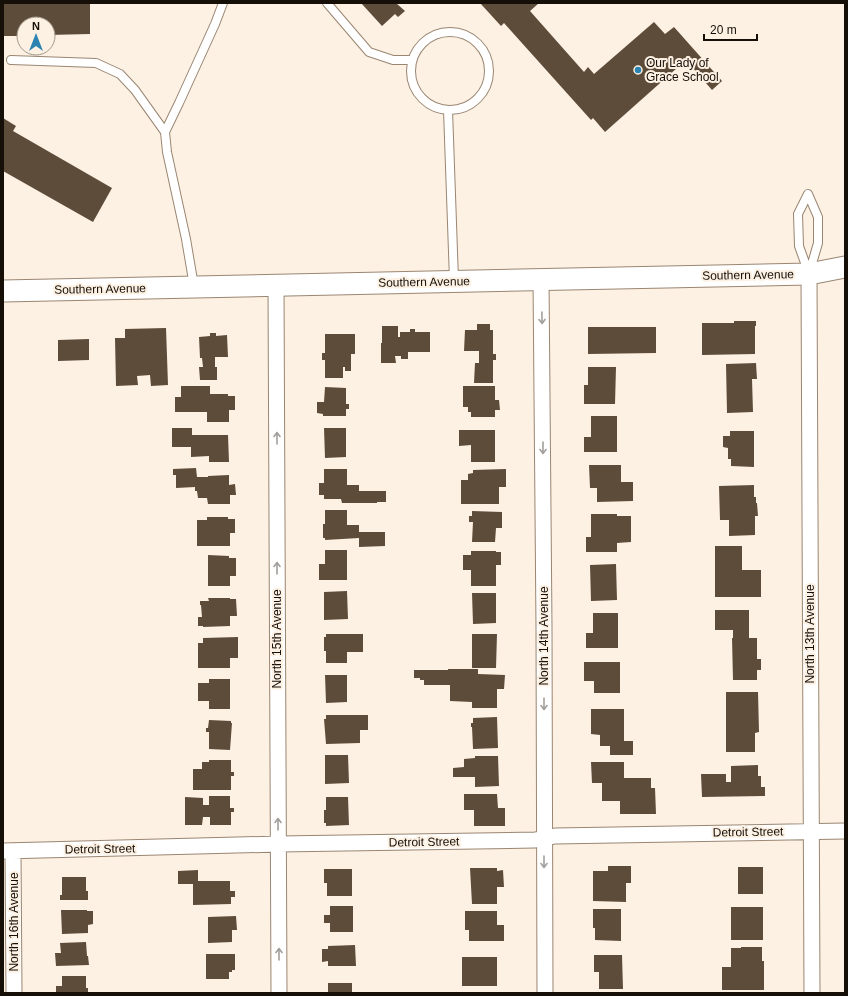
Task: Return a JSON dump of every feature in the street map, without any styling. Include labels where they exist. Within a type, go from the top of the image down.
[{"type":"street","name":"Southern Avenue","points":[[3,291],[809,274],[845,267]]},
{"type":"street","name":"North 13th Avenue","points":[[809,274],[812,993]]},
{"type":"street","name":"North 14th Avenue","points":[[541,279],[545,993]]},
{"type":"street","name":"North 15th Avenue","points":[[276,285],[279,993]]},
{"type":"street","name":"Detroit Street","points":[[8,851],[279,844],[535,840],[555,836],[845,831]]},
{"type":"street","name":"North 16th Avenue","points":[[8,851],[14,993]]},
{"type":"lane","points":[[165,132],[215,24],[222,3]]},
{"type":"lane","points":[[327,3],[370,52],[393,60],[412,60]]},
{"type":"lane","points":[[452,32],[465,35],[477,43],[485,53],[488,66],[488,78],[484,90],[476,100],[466,107],[453,110],[441,109],[429,104],[420,96],[413,86],[410,73],[412,60],[418,48],[427,39],[440,33],[452,32]]},
{"type":"lane","points":[[11,60],[96,63],[120,74],[135,90],[165,132],[167,152],[186,239],[194,286]]},
{"type":"lane","points":[[448,110],[454,281]]},
{"type":"lane","points":[[808,194],[818,217],[818,243],[809,274],[799,246],[798,214],[808,194]]},
{"type":"building","points":[[3,3],[90,3],[90,34],[56,35],[56,16],[16,16],[16,36],[3,36]]},
{"type":"building","points":[[361,3],[396,3],[405,11],[398,17],[395,14],[382,26]]},
{"type":"building","name":"Our Lady of Grace School","points":[[480,3],[539,3],[530,11],[584,72],[588,67],[594,74],[654,22],[665,34],[674,27],[722,81],[712,90],[686,60],[605,132],[593,118],[591,120],[504,23],[501,26]]},
{"type":"building","points":[[3,118],[16,126],[13,131],[112,188],[93,222],[3,171]]},
{"type":"building","points":[[734,321],[756,321],[755,354],[702,355],[702,323],[734,323]]},
{"type":"building","points":[[477,324],[490,324],[490,330],[493,330],[493,354],[496,354],[496,360],[493,360],[493,383],[474,383],[475,363],[479,363],[479,351],[464,351],[465,330],[477,330]]},
{"type":"building","points":[[382,326],[398,326],[398,337],[400,337],[400,332],[410,332],[410,329],[415,329],[415,332],[430,332],[430,352],[408,352],[408,359],[401,359],[401,356],[395,356],[396,363],[381,363]]},
{"type":"building","points":[[588,327],[656,327],[656,353],[588,354]]},
{"type":"building","points":[[166,328],[168,385],[151,386],[150,375],[137,376],[138,385],[116,386],[115,338],[125,338],[125,329]]},
{"type":"building","points":[[210,333],[216,333],[216,336],[227,335],[228,357],[215,357],[217,380],[200,380],[199,367],[203,367],[202,358],[200,358],[199,337],[210,336]]},
{"type":"building","points":[[325,334],[355,334],[355,354],[351,354],[351,371],[345,371],[345,367],[343,367],[343,378],[325,378],[325,360],[322,360],[322,353],[325,353]]},
{"type":"building","points":[[89,339],[89,360],[58,361],[58,340]]},
{"type":"building","points":[[756,363],[757,379],[752,379],[753,412],[727,413],[726,364]]},
{"type":"building","points":[[588,367],[616,367],[615,404],[584,404],[584,385],[588,385]]},
{"type":"building","points":[[181,386],[210,386],[210,394],[228,394],[228,396],[235,396],[235,410],[229,410],[229,422],[207,422],[207,412],[175,412],[175,397],[181,397]]},
{"type":"building","points":[[463,386],[495,386],[495,400],[499,400],[500,410],[495,410],[495,417],[471,417],[471,412],[468,412],[468,407],[463,407]]},
{"type":"building","points":[[325,387],[346,388],[346,404],[349,404],[349,409],[346,409],[346,416],[323,416],[323,414],[317,413],[317,402],[324,402]]},
{"type":"building","points":[[591,416],[617,416],[617,452],[584,452],[584,437],[591,437]]},
{"type":"building","points":[[172,428],[192,428],[192,435],[228,435],[229,462],[209,462],[209,456],[191,457],[191,447],[172,447]]},
{"type":"building","points":[[324,428],[346,428],[346,457],[325,458]]},
{"type":"building","points":[[459,430],[495,430],[495,462],[471,462],[471,445],[459,446]]},
{"type":"building","points":[[730,431],[754,431],[754,467],[731,466],[731,459],[728,459],[728,448],[723,447],[723,436],[730,436]]},
{"type":"building","points":[[589,465],[621,465],[621,482],[633,482],[633,501],[597,502],[597,488],[590,488]]},
{"type":"building","points":[[196,468],[197,477],[229,475],[229,485],[235,484],[236,495],[230,495],[230,504],[208,504],[207,498],[198,498],[195,487],[176,488],[176,475],[173,475],[173,469]]},
{"type":"building","points":[[324,469],[347,469],[347,485],[359,485],[359,491],[386,491],[386,502],[342,503],[341,499],[324,499],[324,495],[319,495],[319,483],[324,483]]},
{"type":"building","points":[[506,469],[506,487],[499,487],[499,504],[461,504],[461,480],[468,480],[468,474],[473,473],[473,470]]},
{"type":"building","points":[[754,485],[754,497],[756,497],[758,516],[755,516],[755,535],[729,536],[729,520],[720,520],[719,486]]},
{"type":"building","points":[[325,510],[347,510],[347,525],[359,525],[359,532],[385,532],[385,546],[359,547],[359,538],[325,540],[325,538],[323,538],[323,524],[325,524]]},
{"type":"building","points":[[472,511],[502,512],[502,528],[496,528],[495,542],[472,542],[473,522],[469,522],[469,516],[472,516]]},
{"type":"building","points":[[591,514],[617,514],[617,516],[631,516],[631,542],[617,543],[617,552],[586,552],[586,537],[591,537]]},
{"type":"building","points":[[207,517],[228,517],[228,519],[235,519],[235,533],[230,533],[230,546],[197,546],[197,520],[207,520]]},
{"type":"building","points":[[715,546],[742,546],[742,570],[761,570],[761,597],[715,597]]},
{"type":"building","points":[[325,550],[347,550],[347,580],[319,580],[319,564],[325,564]]},
{"type":"building","points":[[471,551],[501,552],[501,565],[496,565],[496,586],[471,586],[471,570],[463,570],[463,555],[471,555]]},
{"type":"building","points":[[208,555],[229,556],[229,558],[236,558],[236,576],[230,576],[230,586],[208,586]]},
{"type":"building","points":[[616,564],[617,600],[591,601],[590,565]]},
{"type":"building","points":[[347,591],[348,619],[324,620],[324,592]]},
{"type":"building","points":[[472,593],[496,593],[496,623],[473,624]]},
{"type":"building","points":[[208,598],[236,599],[237,616],[230,616],[230,626],[198,626],[198,617],[202,617],[200,601],[209,601]]},
{"type":"building","points":[[715,610],[749,610],[749,638],[757,638],[757,659],[761,659],[761,670],[757,670],[757,680],[733,680],[733,630],[715,630]]},
{"type":"building","points":[[593,613],[618,613],[618,648],[586,648],[586,633],[593,633]]},
{"type":"building","points":[[326,634],[363,634],[363,652],[347,652],[347,663],[326,663],[324,637],[326,637]]},
{"type":"building","points":[[472,634],[497,634],[496,668],[472,668]]},
{"type":"building","points":[[238,637],[238,658],[230,658],[230,668],[198,668],[198,643],[203,643],[203,638]]},
{"type":"building","points":[[584,662],[620,662],[620,693],[594,693],[594,681],[584,681]]},
{"type":"building","points":[[478,669],[478,674],[505,675],[504,689],[497,689],[497,708],[472,708],[472,702],[450,701],[450,685],[424,685],[424,680],[414,678],[414,670]]},
{"type":"building","points":[[325,675],[347,675],[347,702],[326,703]]},
{"type":"building","points":[[209,679],[230,679],[230,709],[209,709],[209,701],[198,701],[198,683],[209,683]]},
{"type":"building","points":[[726,692],[758,692],[759,732],[755,733],[755,752],[726,752]]},
{"type":"building","points":[[591,709],[624,709],[624,741],[633,741],[633,755],[610,755],[610,746],[600,746],[600,735],[591,734]]},
{"type":"building","points":[[326,715],[368,715],[368,730],[360,730],[360,743],[326,744],[324,719],[326,719]]},
{"type":"building","points":[[497,717],[498,748],[473,749],[471,723],[473,723],[473,718]]},
{"type":"building","points":[[209,720],[231,721],[230,750],[209,749],[209,732],[206,732],[206,728],[208,728]]},
{"type":"building","points":[[325,755],[348,755],[349,783],[325,784]]},
{"type":"building","points":[[475,756],[498,756],[499,786],[475,787],[475,777],[453,777],[453,768],[464,767],[464,759],[475,758]]},
{"type":"building","points":[[209,760],[231,760],[231,772],[234,772],[234,776],[231,776],[231,790],[193,790],[193,769],[202,769],[202,762],[209,762]]},
{"type":"building","points":[[591,762],[624,762],[624,778],[651,778],[651,788],[655,788],[656,814],[620,814],[620,801],[602,801],[602,783],[592,783]]},
{"type":"building","points":[[758,765],[758,776],[761,776],[761,787],[765,787],[765,796],[702,797],[701,774],[726,774],[726,782],[731,782],[731,766]]},
{"type":"building","points":[[464,794],[497,794],[498,808],[505,808],[505,826],[474,826],[474,810],[464,810]]},
{"type":"building","points":[[209,796],[230,796],[230,808],[234,808],[234,812],[231,812],[231,825],[210,825],[210,817],[203,817],[202,825],[185,825],[185,797],[203,798],[203,805],[209,805]]},
{"type":"building","points":[[326,797],[348,797],[349,825],[326,826],[326,823],[324,823],[324,810],[326,810]]},
{"type":"building","points":[[608,866],[631,866],[631,883],[626,883],[626,902],[593,901],[593,871],[608,871]]},
{"type":"building","points":[[738,867],[763,867],[763,894],[738,894]]},
{"type":"building","points":[[470,868],[497,868],[497,871],[503,870],[504,887],[497,887],[497,904],[472,904]]},
{"type":"building","points":[[324,869],[352,869],[352,896],[327,896],[327,883],[324,883]]},
{"type":"building","points":[[198,870],[198,881],[230,881],[230,891],[235,891],[235,897],[231,897],[231,904],[193,905],[193,884],[178,884],[178,871]]},
{"type":"building","points":[[62,877],[86,877],[86,891],[88,891],[88,900],[60,900],[60,895],[62,895]]},
{"type":"building","points":[[330,906],[353,906],[353,932],[330,932],[330,923],[324,923],[324,915],[330,915]]},
{"type":"building","points":[[731,907],[763,907],[763,940],[731,940]]},
{"type":"building","points":[[593,909],[621,909],[621,941],[595,940],[595,928],[593,928]]},
{"type":"building","points":[[61,910],[93,911],[93,924],[88,925],[88,933],[62,934]]},
{"type":"building","points":[[465,911],[497,911],[497,925],[504,925],[504,941],[469,941],[469,930],[465,930]]},
{"type":"building","points":[[236,916],[237,930],[232,930],[232,942],[208,943],[208,917]]},
{"type":"building","points":[[86,942],[89,965],[56,966],[55,953],[61,953],[60,943]]},
{"type":"building","points":[[355,945],[356,966],[328,966],[328,961],[322,962],[322,949],[328,949],[328,946]]},
{"type":"building","points":[[762,947],[762,961],[764,961],[764,990],[722,990],[722,967],[731,967],[731,948]]},
{"type":"building","points":[[206,954],[235,954],[235,970],[229,972],[229,979],[206,979]]},
{"type":"building","points":[[594,955],[622,955],[623,989],[599,989],[599,972],[594,972]]},
{"type":"building","points":[[462,957],[497,957],[497,986],[462,986]]},
{"type":"building","points":[[62,976],[86,976],[86,988],[88,988],[88,993],[56,993],[56,986],[62,986]]},
{"type":"building","points":[[328,983],[352,983],[352,993],[328,993]]},
{"type":"place","name":"Our Lady of Grace School","points":[[638,70]]}]
